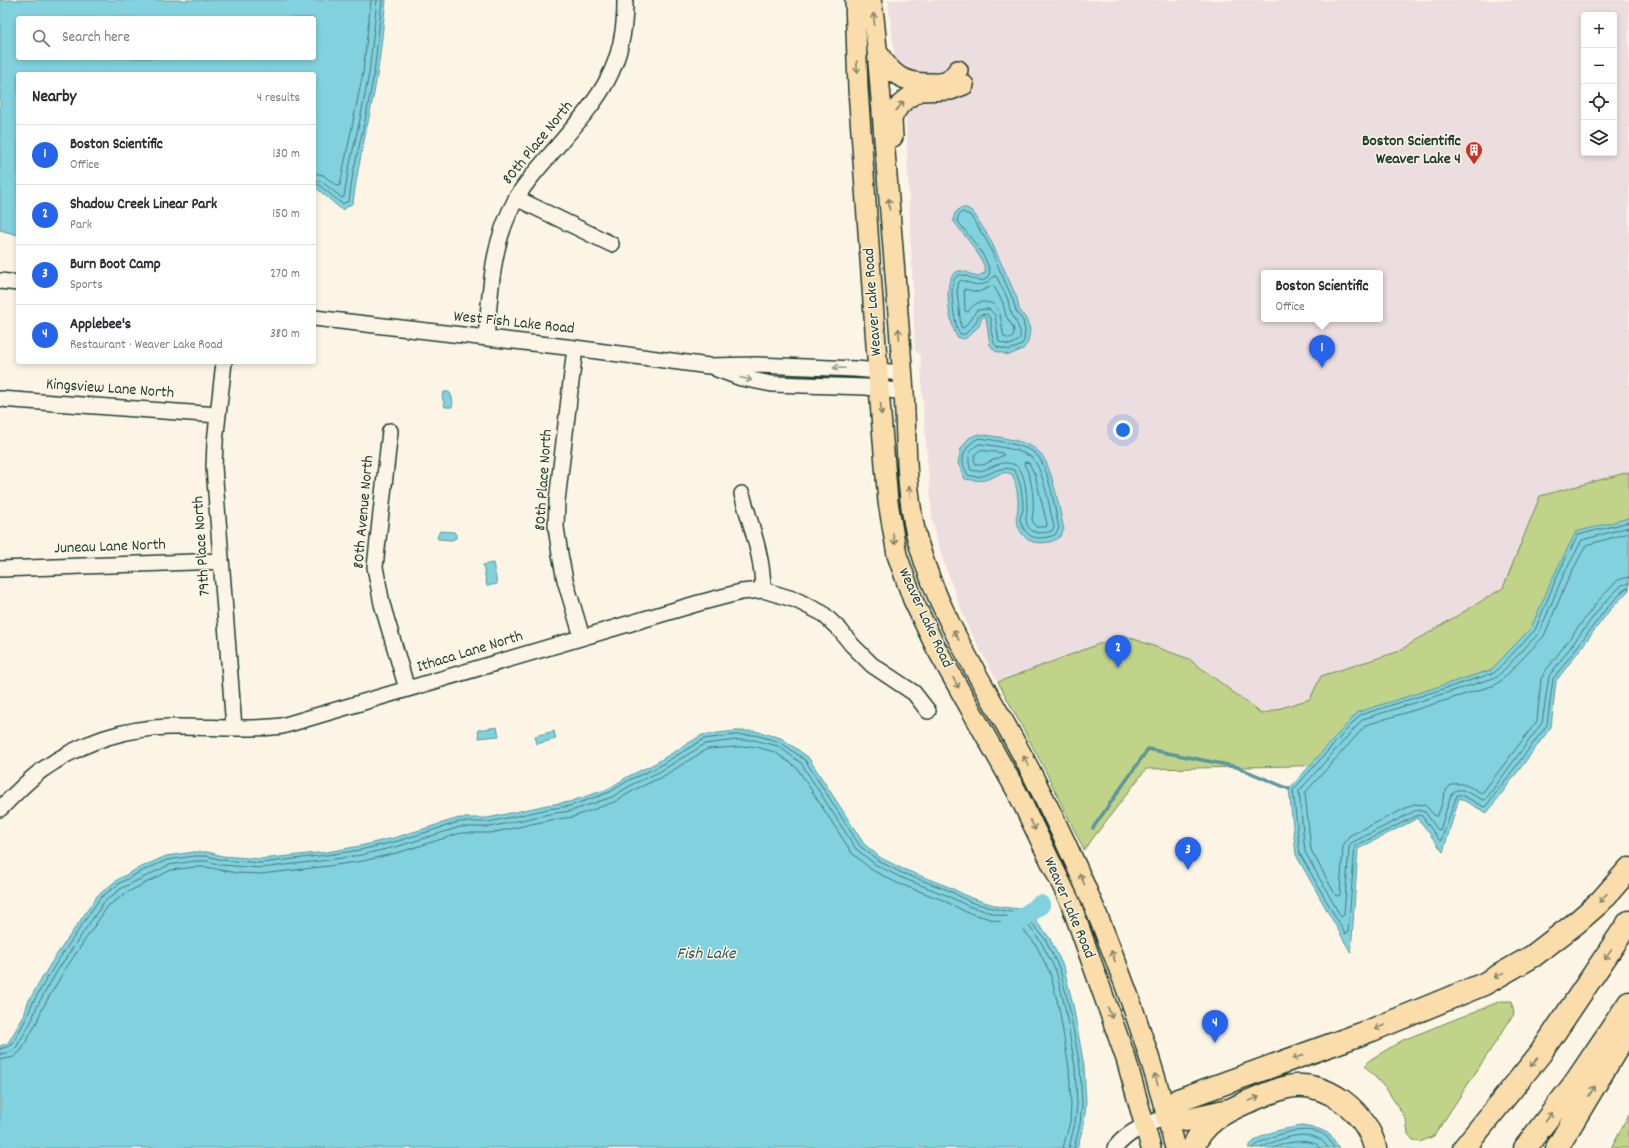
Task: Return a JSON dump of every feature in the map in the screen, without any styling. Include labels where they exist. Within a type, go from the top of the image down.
[{"type":"highway","points":[[1385,1148],[1377,1125],[1361,1103],[1342,1088],[1318,1080],[1301,1080],[1288,1087],[1229,1110],[1205,1116],[1185,1120],[1167,1117],[1178,1100],[1372,1030],[1484,984],[1533,956],[1576,923],[1600,902],[1629,869]]},
{"type":"highway","points":[[1464,1148],[1540,1054],[1629,922]]},
{"type":"highway","points":[[1525,1148],[1575,1083],[1629,1003]]},
{"type":"highway","points":[[1557,1148],[1629,1028]]},
{"type":"highway","points":[[1288,1087],[1306,1087],[1323,1090],[1354,1109],[1366,1125],[1375,1148]]},
{"type":"highway","points":[[1193,1148],[1198,1137],[1210,1122],[1229,1110]]},
{"type":"main road","name":"Weaver Lake Road","points":[[855,0],[858,96],[888,502],[894,543],[905,580],[935,646],[1016,790],[1059,876],[1072,906],[1113,1022],[1139,1102],[1151,1148]]},
{"type":"main road","name":"Weaver Lake Road","points":[[871,0],[877,51],[888,184],[912,509],[918,541],[928,573],[952,626],[1029,768],[1067,845],[1097,914],[1132,1008],[1167,1117],[1175,1148]]},
{"type":"main road","points":[[877,51],[890,69],[899,77],[912,82],[938,84],[961,78],[951,90],[920,91],[900,105],[892,120],[894,150],[888,184]]},
{"type":"street","name":"80th Place North","points":[[486,338],[496,248],[504,223],[516,198],[531,177],[605,87],[616,63],[624,35],[625,0]]},
{"type":"street","points":[[516,198],[611,244]]},
{"type":"street","points":[[0,281],[16,283]]},
{"type":"street","name":"West Fish Lake Road","points":[[316,318],[575,348],[709,366],[755,365],[879,379],[904,392]]},
{"type":"street","name":"80th Place North","points":[[575,348],[557,501],[556,527],[565,580],[582,637]]},
{"type":"street","name":"79th Place North","points":[[224,364],[215,442],[214,467],[234,728]]},
{"type":"street","name":"West Fish Lake Road","points":[[879,379],[902,372]]},
{"type":"street","name":"Kingsview Lane North","points":[[0,399],[218,415]]},
{"type":"street","name":"80th Avenue North","points":[[390,431],[375,567],[382,604],[408,689]]},
{"type":"street","points":[[742,494],[760,557],[763,572],[763,590]]},
{"type":"street","name":"Juneau Lane North","points":[[0,569],[221,562]]},
{"type":"street","name":"Ithaca Lane North","points":[[0,809],[41,770],[88,744],[108,737],[138,730],[162,728],[268,728],[282,726],[722,596],[741,592],[763,590],[796,600],[822,612],[872,665],[918,696],[928,711]]},
{"type":"street","points":[[1115,1148],[1122,1139],[1145,1125],[1167,1117]]},
{"type":"shaded area","points":[[888,0],[1629,0],[1629,472],[1540,496],[1503,588],[1397,652],[1321,676],[1311,699],[1262,714],[1189,659],[1123,635],[998,682],[970,631],[961,609],[943,560],[932,518],[922,392],[921,356],[915,350],[906,119],[900,70],[895,58]]},
{"type":"green space","points":[[1629,472],[1629,579],[1345,765],[1146,769],[1084,850],[1043,766],[998,682],[1123,635],[1189,659],[1262,714],[1310,699],[1321,676],[1397,652],[1503,588],[1540,496]]},
{"type":"green space","points":[[1501,1001],[1512,1001],[1514,1014],[1434,1136],[1420,1142],[1413,1140],[1408,1134],[1406,1119],[1387,1090],[1365,1066],[1371,1059],[1403,1040]]},
{"type":"green space","points":[[1629,1114],[1629,1148],[1611,1148]]},
{"type":"water","points":[[0,0],[386,0],[377,76],[353,203],[342,210],[316,188],[316,72],[16,72],[16,234],[0,230]]},
{"type":"water","points":[[960,208],[967,208],[973,212],[990,239],[1017,298],[1019,309],[1026,319],[1030,329],[1028,342],[1023,349],[1009,355],[995,351],[990,345],[986,317],[982,317],[979,326],[965,339],[957,337],[954,331],[948,301],[948,290],[953,274],[961,271],[977,277],[986,272],[977,252],[953,220],[955,213]]},
{"type":"water","points":[[444,392],[449,392],[451,395],[453,401],[452,407],[445,407],[442,396]]},
{"type":"water","points":[[978,434],[1019,441],[1027,444],[1039,452],[1044,458],[1052,477],[1064,530],[1058,538],[1051,542],[1037,543],[1029,540],[1022,534],[1016,519],[1018,496],[1012,474],[1002,473],[985,480],[965,479],[958,463],[961,449],[969,438]]},
{"type":"water","points":[[1629,518],[1629,590],[1609,611],[1556,681],[1551,727],[1487,813],[1459,798],[1443,852],[1418,818],[1358,849],[1351,953],[1296,855],[1289,789],[1358,712],[1491,670],[1531,628],[1555,573],[1576,532]]},
{"type":"water","points":[[440,531],[454,532],[456,538],[452,540],[438,539],[437,537]]},
{"type":"water","points":[[493,563],[497,584],[487,586],[483,565]]},
{"type":"water","points":[[497,727],[499,736],[479,738],[478,730]]},
{"type":"water","points":[[554,731],[556,739],[537,744],[535,736]]},
{"type":"water","name":"Fish Lake","points":[[735,731],[755,731],[781,738],[808,757],[864,844],[881,858],[971,898],[1001,907],[1020,909],[1034,919],[1049,937],[1064,968],[1073,1005],[1084,1066],[1086,1104],[1084,1124],[1077,1148],[0,1148],[0,1046],[8,1043],[24,1016],[28,1002],[51,963],[97,896],[117,880],[166,856],[194,852],[208,852],[222,856],[261,859],[327,852],[397,837],[459,818],[488,818],[547,805],[569,802],[608,789],[629,776],[654,764],[702,735]]},
{"type":"water","points":[[1302,1126],[1319,1129],[1330,1134],[1339,1148],[1248,1148],[1258,1138],[1272,1132]]},
{"type":"waterway","points":[[1093,828],[1148,749],[1237,767],[1289,789]]},
{"type":"waterway","points":[[1006,930],[1040,905]]},
{"type":"place","name":"Boston Scientific Weaver Lake 4","points":[[1474,165]]},
{"type":"place","name":"Boston Scientific","points":[[1322,368]]},
{"type":"place","name":"Shadow Creek Linear Park","points":[[1118,668]]},
{"type":"place","name":"Burn Boot Camp","points":[[1188,870]]},
{"type":"place","name":"Applebee's","points":[[1215,1043]]}]
